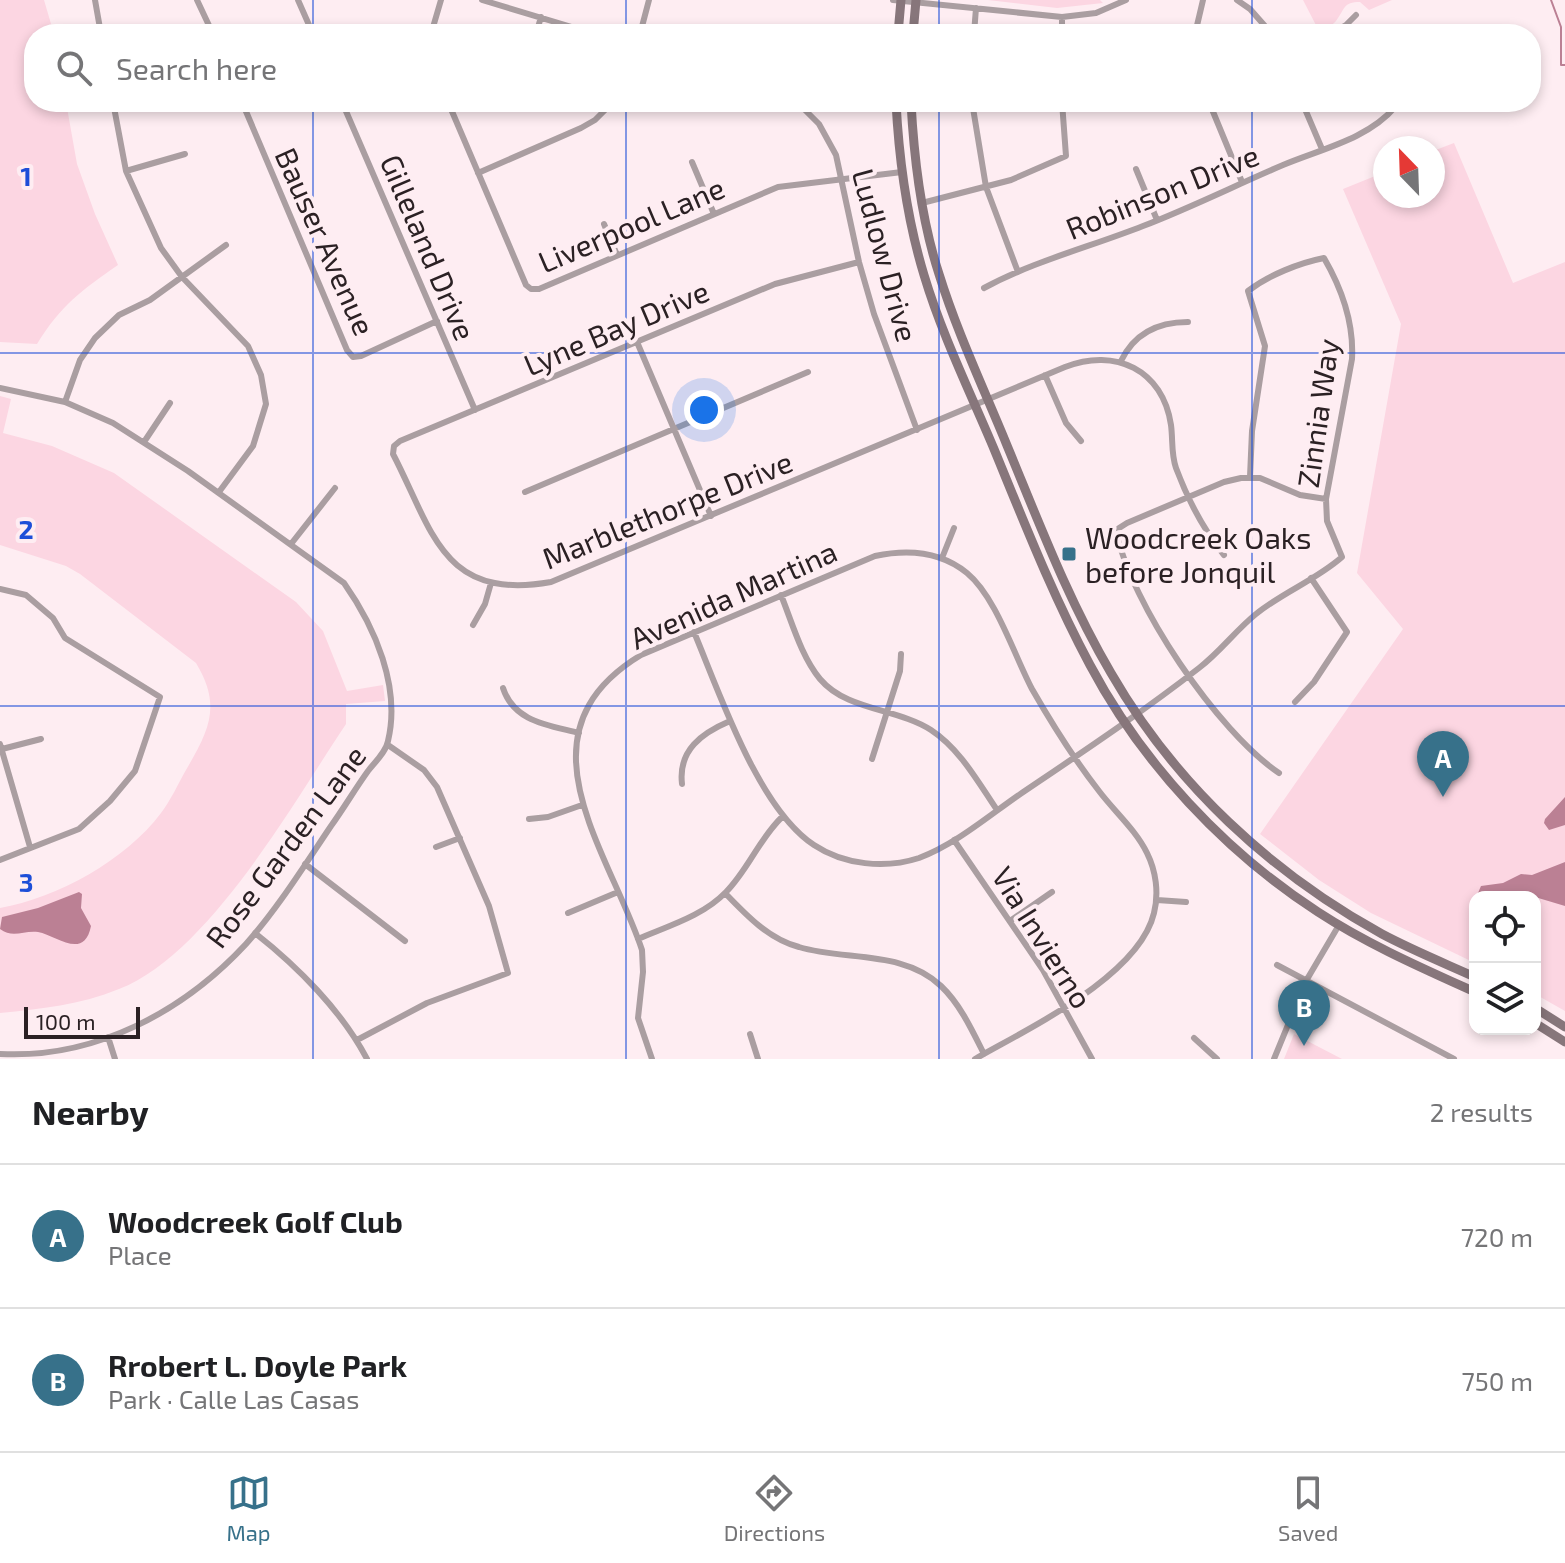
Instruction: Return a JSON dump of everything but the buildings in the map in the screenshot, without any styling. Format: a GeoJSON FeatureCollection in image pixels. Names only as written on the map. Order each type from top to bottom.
{"type":"FeatureCollection","features":[{"type":"Feature","properties":{"kind":"main road"},"geometry":{"type":"LineString","coordinates":[[899,24],[901,0]]}},
{"type":"Feature","properties":{"kind":"main road"},"geometry":{"type":"LineString","coordinates":[[914,24],[916,1]]}},
{"type":"Feature","properties":{"kind":"main road"},"geometry":{"type":"LineString","coordinates":[[897,112],[902,172],[925,277],[974,405],[1066,618],[1091,667],[1125,722],[1160,768],[1212,825],[1268,875],[1339,925],[1469,989]]}},
{"type":"Feature","properties":{"kind":"main road"},"geometry":{"type":"LineString","coordinates":[[912,112],[922,203],[938,273],[987,400],[1079,614],[1111,674],[1137,714],[1197,791],[1247,841],[1346,913],[1385,936],[1469,974]]}},
{"type":"Feature","properties":{"kind":"main road"},"geometry":{"type":"LineString","coordinates":[[1339,925],[1346,913]]}},
{"type":"Feature","properties":{"kind":"main road"},"geometry":{"type":"LineString","coordinates":[[1541,1012],[1565,1027]]}},
{"type":"Feature","properties":{"kind":"main road"},"geometry":{"type":"LineString","coordinates":[[1541,1027],[1565,1042]]}},
{"type":"Feature","properties":{"kind":"street"},"geometry":{"type":"LineString","coordinates":[[95,0],[99,24]]}},
{"type":"Feature","properties":{"kind":"street"},"geometry":{"type":"LineString","coordinates":[[197,0],[208,24]]}},
{"type":"Feature","properties":{"kind":"street"},"geometry":{"type":"LineString","coordinates":[[298,0],[309,24]]}},
{"type":"Feature","properties":{"kind":"street"},"geometry":{"type":"LineString","coordinates":[[434,24],[441,0]]}},
{"type":"Feature","properties":{"kind":"street"},"geometry":{"type":"LineString","coordinates":[[482,0],[563,24]]}},
{"type":"Feature","properties":{"kind":"street"},"geometry":{"type":"LineString","coordinates":[[643,24],[649,0]]}},
{"type":"Feature","properties":{"kind":"street"},"geometry":{"type":"LineString","coordinates":[[893,0],[1062,17],[1096,13],[1126,0]]}},
{"type":"Feature","properties":{"kind":"street"},"geometry":{"type":"LineString","coordinates":[[1197,24],[1203,0]]}},
{"type":"Feature","properties":{"kind":"street"},"geometry":{"type":"LineString","coordinates":[[1237,0],[1263,24]]}},
{"type":"Feature","properties":{"kind":"street"},"geometry":{"type":"LineString","coordinates":[[975,24],[976,8]]}},
{"type":"Feature","properties":{"kind":"street"},"geometry":{"type":"LineString","coordinates":[[1347,24],[1356,15]]}},
{"type":"Feature","properties":{"kind":"street"},"geometry":{"type":"LineString","coordinates":[[539,24],[541,17]]}},
{"type":"Feature","properties":{"kind":"street"},"geometry":{"type":"LineString","coordinates":[[1062,17],[1062,24]]}},
{"type":"Feature","properties":{"kind":"street"},"geometry":{"type":"LineString","coordinates":[[115,112],[126,171],[161,248],[182,277],[248,346],[261,375],[266,404],[253,446],[219,492]]}},
{"type":"Feature","properties":{"kind":"street","name":"Bauser Avenue"},"geometry":{"type":"LineString","coordinates":[[246,112],[347,350],[353,357],[437,321]]}},
{"type":"Feature","properties":{"kind":"street","name":"Gilleland Drive"},"geometry":{"type":"LineString","coordinates":[[346,112],[475,410]]}},
{"type":"Feature","properties":{"kind":"street","name":"Liverpool Lane"},"geometry":{"type":"LineString","coordinates":[[452,112],[526,285],[531,289],[539,289],[778,187],[902,172]]}},
{"type":"Feature","properties":{"kind":"street"},"geometry":{"type":"LineString","coordinates":[[478,173],[581,128],[603,112]]}},
{"type":"Feature","properties":{"kind":"street","name":"Ludlow Drive"},"geometry":{"type":"LineString","coordinates":[[808,112],[828,138],[836,155],[859,262],[883,342],[917,430]]}},
{"type":"Feature","properties":{"kind":"street"},"geometry":{"type":"LineString","coordinates":[[974,112],[986,187],[1018,272]]}},
{"type":"Feature","properties":{"kind":"street"},"geometry":{"type":"LineString","coordinates":[[922,203],[1027,174],[1066,156],[1063,112]]}},
{"type":"Feature","properties":{"kind":"street"},"geometry":{"type":"LineString","coordinates":[[1213,112],[1242,182]]}},
{"type":"Feature","properties":{"kind":"street"},"geometry":{"type":"LineString","coordinates":[[1306,112],[1322,149]]}},
{"type":"Feature","properties":{"kind":"street","name":"Robinson Drive"},"geometry":{"type":"LineString","coordinates":[[984,288],[1018,272],[1157,220],[1373,128],[1390,112]]}},
{"type":"Feature","properties":{"kind":"street"},"geometry":{"type":"LineString","coordinates":[[126,171],[185,154]]}},
{"type":"Feature","properties":{"kind":"street"},"geometry":{"type":"LineString","coordinates":[[692,162],[714,214]]}},
{"type":"Feature","properties":{"kind":"street"},"geometry":{"type":"LineString","coordinates":[[1136,169],[1157,220]]}},
{"type":"Feature","properties":{"kind":"street"},"geometry":{"type":"LineString","coordinates":[[604,224],[617,255]]}},
{"type":"Feature","properties":{"kind":"street"},"geometry":{"type":"LineString","coordinates":[[65,402],[80,360],[95,338],[119,315],[150,300],[226,245]]}},
{"type":"Feature","properties":{"kind":"street","name":"Zinnia Way"},"geometry":{"type":"LineString","coordinates":[[782,817],[824,851],[870,864],[918,858],[954,840],[1137,714],[1188,676],[1258,612],[1342,557],[1330,534],[1326,499],[1353,340],[1345,307],[1324,258],[1259,283],[1248,291],[1265,346],[1252,431],[1250,477]]}},
{"type":"Feature","properties":{"kind":"street","name":"Lyne Bay Drive"},"geometry":{"type":"LineString","coordinates":[[394,446],[775,284],[859,262]]}},
{"type":"Feature","properties":{"kind":"street"},"geometry":{"type":"LineString","coordinates":[[1188,322],[1172,322],[1144,333],[1132,343],[1121,361],[1156,386],[1171,425],[1172,451],[1189,497],[1203,529],[1224,555]]}},
{"type":"Feature","properties":{"kind":"street"},"geometry":{"type":"LineString","coordinates":[[637,342],[711,516]]}},
{"type":"Feature","properties":{"kind":"street","name":"Marblethorpe Drive"},"geometry":{"type":"LineString","coordinates":[[394,446],[393,454],[435,541],[453,562],[491,583],[522,586],[551,582],[1045,375],[1090,359],[1121,361]]}},
{"type":"Feature","properties":{"kind":"street"},"geometry":{"type":"LineString","coordinates":[[525,492],[808,372]]}},
{"type":"Feature","properties":{"kind":"street"},"geometry":{"type":"LineString","coordinates":[[1045,375],[1066,423],[1081,441]]}},
{"type":"Feature","properties":{"kind":"street","name":"Rose Garden Lane"},"geometry":{"type":"LineString","coordinates":[[0,388],[65,402],[113,423],[219,492],[344,583],[361,607],[389,678],[393,707],[388,745],[255,933],[216,974],[162,1014],[134,1029],[86,1045],[28,1056],[0,1054]]}},
{"type":"Feature","properties":{"kind":"street"},"geometry":{"type":"LineString","coordinates":[[144,442],[170,403]]}},
{"type":"Feature","properties":{"kind":"street"},"geometry":{"type":"LineString","coordinates":[[1279,773],[1237,738],[1188,676],[1159,630],[1119,545],[1116,530],[1224,482],[1250,477],[1277,483],[1300,495],[1326,499]]}},
{"type":"Feature","properties":{"kind":"street"},"geometry":{"type":"LineString","coordinates":[[291,544],[335,488]]}},
{"type":"Feature","properties":{"kind":"street"},"geometry":{"type":"LineString","coordinates":[[942,558],[954,528]]}},
{"type":"Feature","properties":{"kind":"street","name":"Avenida Martina"},"geometry":{"type":"LineString","coordinates":[[652,1059],[638,1018],[643,961],[638,939],[582,805],[576,766],[579,733],[595,697],[616,673],[641,655],[887,553],[914,552],[942,558],[966,572],[982,588],[1032,689],[1074,758],[1142,844],[1155,876],[1157,900]]}},
{"type":"Feature","properties":{"kind":"street"},"geometry":{"type":"LineString","coordinates":[[1295,702],[1314,682],[1347,632],[1311,578]]}},
{"type":"Feature","properties":{"kind":"street"},"geometry":{"type":"LineString","coordinates":[[473,625],[485,604],[491,583]]}},
{"type":"Feature","properties":{"kind":"street"},"geometry":{"type":"LineString","coordinates":[[0,589],[26,595],[53,618],[65,638],[160,697],[135,771],[110,801],[79,829],[0,860]]}},
{"type":"Feature","properties":{"kind":"street"},"geometry":{"type":"LineString","coordinates":[[781,595],[804,651],[821,680],[846,698],[889,711],[930,729],[948,743],[997,810]]}},
{"type":"Feature","properties":{"kind":"street"},"geometry":{"type":"LineString","coordinates":[[638,939],[696,914],[725,893],[766,834],[782,817],[730,721],[694,632]]}},
{"type":"Feature","properties":{"kind":"street"},"geometry":{"type":"LineString","coordinates":[[872,759],[889,711],[900,671],[901,654]]}},
{"type":"Feature","properties":{"kind":"street"},"geometry":{"type":"LineString","coordinates":[[503,688],[511,706],[524,717],[579,733]]}},
{"type":"Feature","properties":{"kind":"street"},"geometry":{"type":"LineString","coordinates":[[682,784],[682,764],[689,750],[700,738],[730,721]]}},
{"type":"Feature","properties":{"kind":"street"},"geometry":{"type":"LineString","coordinates":[[30,847],[1,746],[41,739]]}},
{"type":"Feature","properties":{"kind":"street"},"geometry":{"type":"LineString","coordinates":[[357,1040],[427,1003],[508,973],[489,906],[437,787],[424,770],[388,745]]}},
{"type":"Feature","properties":{"kind":"street"},"geometry":{"type":"LineString","coordinates":[[529,819],[548,817],[582,805]]}},
{"type":"Feature","properties":{"kind":"street"},"geometry":{"type":"LineString","coordinates":[[436,847],[460,838]]}},
{"type":"Feature","properties":{"kind":"street","name":"Via Invierno"},"geometry":{"type":"LineString","coordinates":[[954,840],[1043,970],[1092,1059]]}},
{"type":"Feature","properties":{"kind":"street"},"geometry":{"type":"LineString","coordinates":[[305,864],[405,941]]}},
{"type":"Feature","properties":{"kind":"street"},"geometry":{"type":"LineString","coordinates":[[568,913],[618,892]]}},
{"type":"Feature","properties":{"kind":"street"},"geometry":{"type":"LineString","coordinates":[[1010,921],[1052,892]]}},
{"type":"Feature","properties":{"kind":"street"},"geometry":{"type":"LineString","coordinates":[[725,893],[761,928],[797,947],[896,963],[926,975],[953,999],[984,1054]]}},
{"type":"Feature","properties":{"kind":"street"},"geometry":{"type":"LineString","coordinates":[[975,1059],[1064,1007],[1118,968],[1137,949],[1151,924],[1157,900],[1186,902]]}},
{"type":"Feature","properties":{"kind":"street"},"geometry":{"type":"LineString","coordinates":[[1274,1059],[1306,981],[1339,925]]}},
{"type":"Feature","properties":{"kind":"street"},"geometry":{"type":"LineString","coordinates":[[255,933],[322,997],[357,1040],[367,1059]]}},
{"type":"Feature","properties":{"kind":"street"},"geometry":{"type":"LineString","coordinates":[[1277,965],[1454,1059]]}},
{"type":"Feature","properties":{"kind":"street"},"geometry":{"type":"LineString","coordinates":[[750,1034],[758,1059]]}},
{"type":"Feature","properties":{"kind":"street"},"geometry":{"type":"LineString","coordinates":[[108,1037],[115,1059]]}},
{"type":"Feature","properties":{"kind":"street"},"geometry":{"type":"LineString","coordinates":[[1194,1038],[1217,1059]]}},
{"type":"Feature","properties":{"kind":"shaded area"},"geometry":{"type":"Polygon","coordinates":[[[0,0],[44,0],[51,24],[24,24],[24,112],[68,112],[77,164],[118,265],[73,299],[37,344],[0,342],[0,0]]]}},
{"type":"Feature","properties":{"kind":"shaded area"},"geometry":{"type":"Polygon","coordinates":[[[988,0],[1100,0],[1103,3],[1057,8],[988,0]]]}},
{"type":"Feature","properties":{"kind":"shaded area"},"geometry":{"type":"Polygon","coordinates":[[[1303,0],[1392,0],[1369,10],[1360,2],[1350,3],[1332,24],[1315,24],[1303,0]]]}},
{"type":"Feature","properties":{"kind":"shaded area"},"geometry":{"type":"Polygon","coordinates":[[[1454,143],[1513,283],[1565,262],[1565,1011],[1541,997],[1541,891],[1469,891],[1469,960],[1371,913],[1319,880],[1260,834],[1403,629],[1357,573],[1401,324],[1343,189],[1373,177],[1373,208],[1445,208],[1445,146],[1454,143]]]}},
{"type":"Feature","properties":{"kind":"shaded area"},"geometry":{"type":"Polygon","coordinates":[[[0,396],[11,399],[3,433],[52,446],[114,473],[296,602],[323,631],[347,691],[383,685],[385,701],[346,704],[346,724],[246,873],[185,944],[152,971],[119,989],[90,999],[0,1013],[0,908],[67,886],[110,861],[146,830],[168,803],[201,742],[210,705],[209,692],[196,663],[80,574],[66,566],[0,545],[0,396]]]}},
{"type":"Feature","properties":{"kind":"shaded area"},"geometry":{"type":"Polygon","coordinates":[[[1565,797],[1565,825],[1549,830],[1545,819],[1565,797]]]}},
{"type":"Feature","properties":{"kind":"shaded area"},"geometry":{"type":"Polygon","coordinates":[[[1565,862],[1565,906],[1541,899],[1541,891],[1479,891],[1481,886],[1503,883],[1521,874],[1532,875],[1565,862]]]}},
{"type":"Feature","properties":{"kind":"shaded area"},"geometry":{"type":"Polygon","coordinates":[[[79,892],[82,894],[81,908],[91,926],[82,942],[69,943],[38,932],[14,934],[0,929],[2,917],[38,908],[79,892]]]}},
{"type":"Feature","properties":{"kind":"shaded area"},"geometry":{"type":"Polygon","coordinates":[[[1294,1034],[1342,1059],[1284,1059],[1294,1034]]]}},
{"type":"Feature","properties":{"kind":"waterway"},"geometry":{"type":"LineString","coordinates":[[1551,0],[1561,27],[1561,65],[1565,65]]}},
{"type":"Feature","properties":{"kind":"place","name":"Woodcreek Oaks before Jonquil"},"geometry":{"type":"Point","coordinates":[1069,554]}},
{"type":"Feature","properties":{"kind":"place","name":"Woodcreek Golf Club"},"geometry":{"type":"Point","coordinates":[1443,797]}},
{"type":"Feature","properties":{"kind":"place","name":"Rrobert L. Doyle Park"},"geometry":{"type":"Point","coordinates":[1304,1046]}}]}
